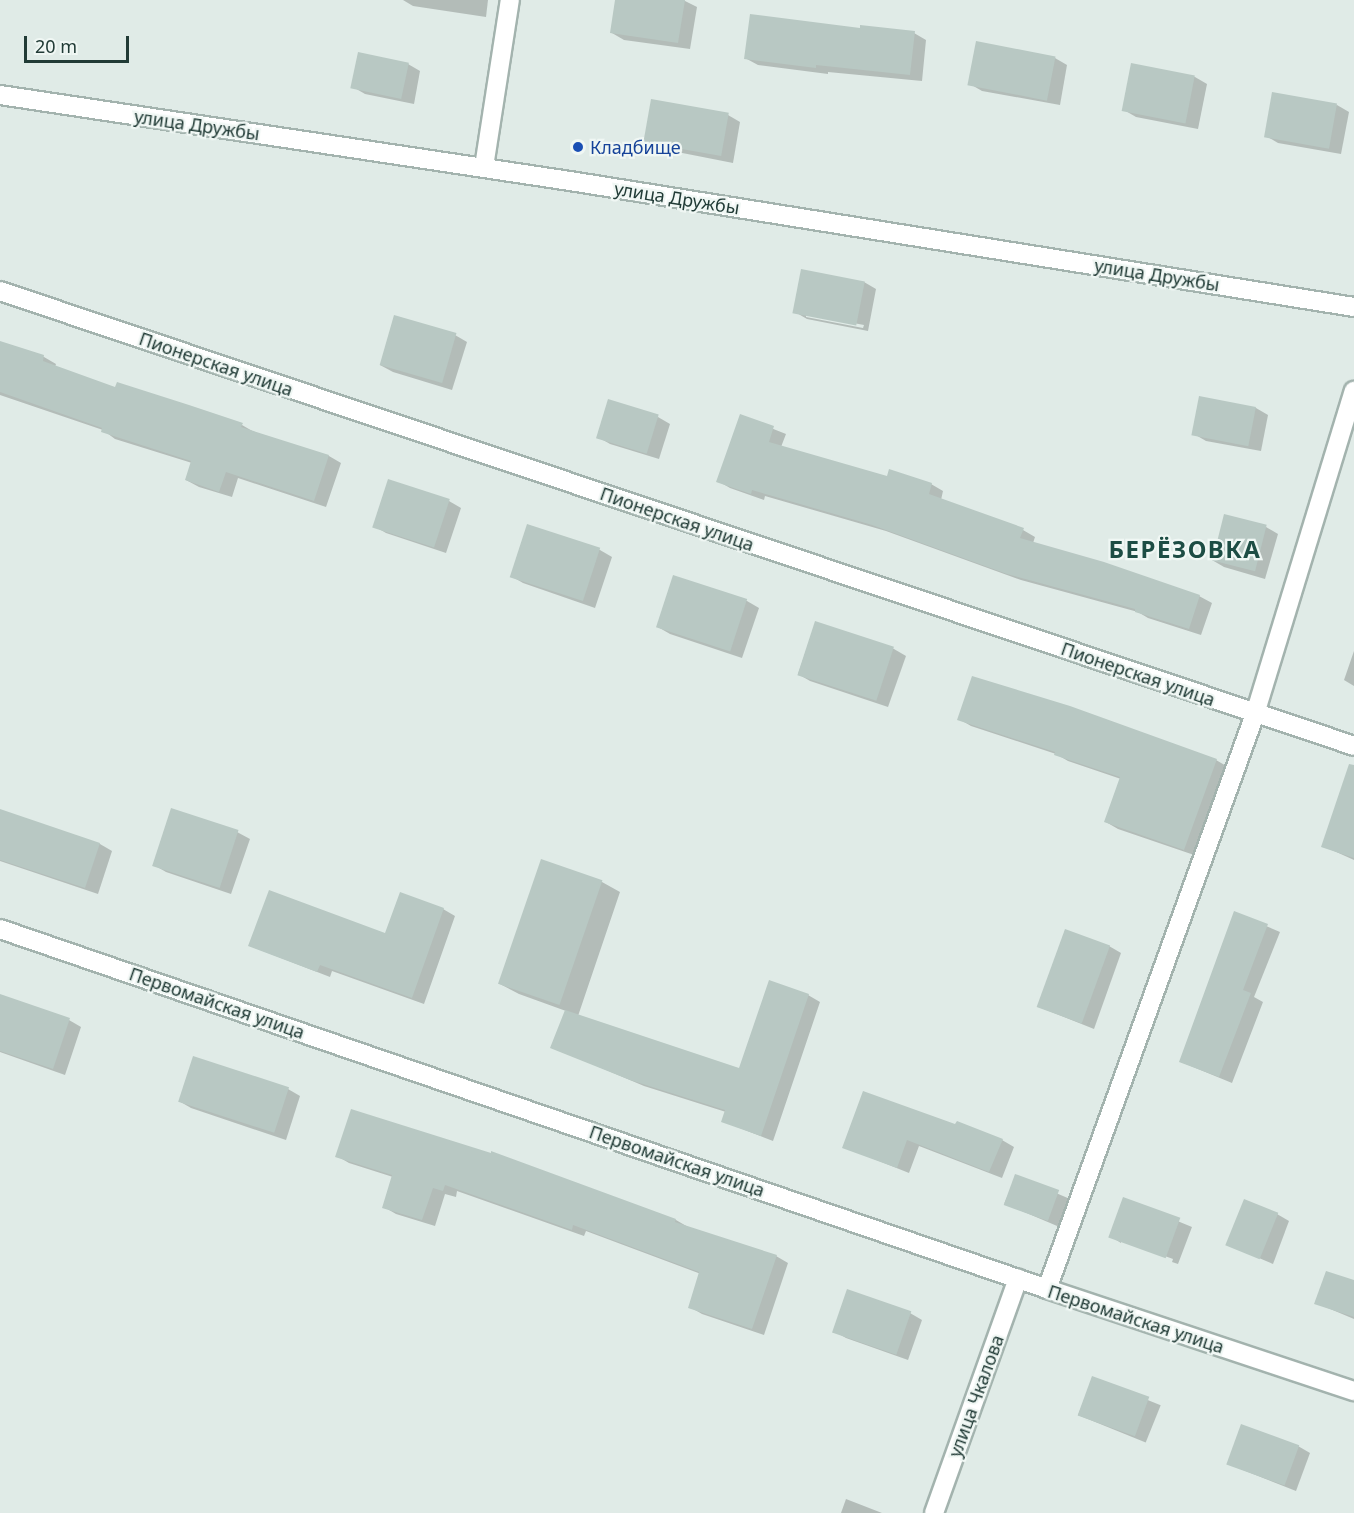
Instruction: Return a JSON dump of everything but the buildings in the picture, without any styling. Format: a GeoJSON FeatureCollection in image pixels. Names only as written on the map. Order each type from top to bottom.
{"type":"FeatureCollection","features":[{"type":"Feature","properties":{"kind":"street"},"geometry":{"type":"LineString","coordinates":[[484,167],[510,0]]}},
{"type":"Feature","properties":{"kind":"street","name":"улица Дружбы"},"geometry":{"type":"LineString","coordinates":[[0,95],[484,167],[1354,307]]}},
{"type":"Feature","properties":{"kind":"street","name":"Пионерская улица"},"geometry":{"type":"LineString","coordinates":[[0,291],[1354,746]]}},
{"type":"Feature","properties":{"kind":"street"},"geometry":{"type":"LineString","coordinates":[[1047,1289],[1255,714],[1354,391]]}},
{"type":"Feature","properties":{"kind":"street","name":"Первомайская улица"},"geometry":{"type":"LineString","coordinates":[[0,929],[1047,1289],[1354,1391]]}},
{"type":"Feature","properties":{"kind":"street","name":"улица Чкалова"},"geometry":{"type":"LineString","coordinates":[[934,1513],[1018,1279]]}},
{"type":"Feature","properties":{"kind":"place","name":"Кладбище"},"geometry":{"type":"Point","coordinates":[578,147]}},
{"type":"Feature","properties":{"kind":"district","name":"БЕРЁЗОВКА"},"geometry":{"type":"Point","coordinates":[1185,549]}}]}
